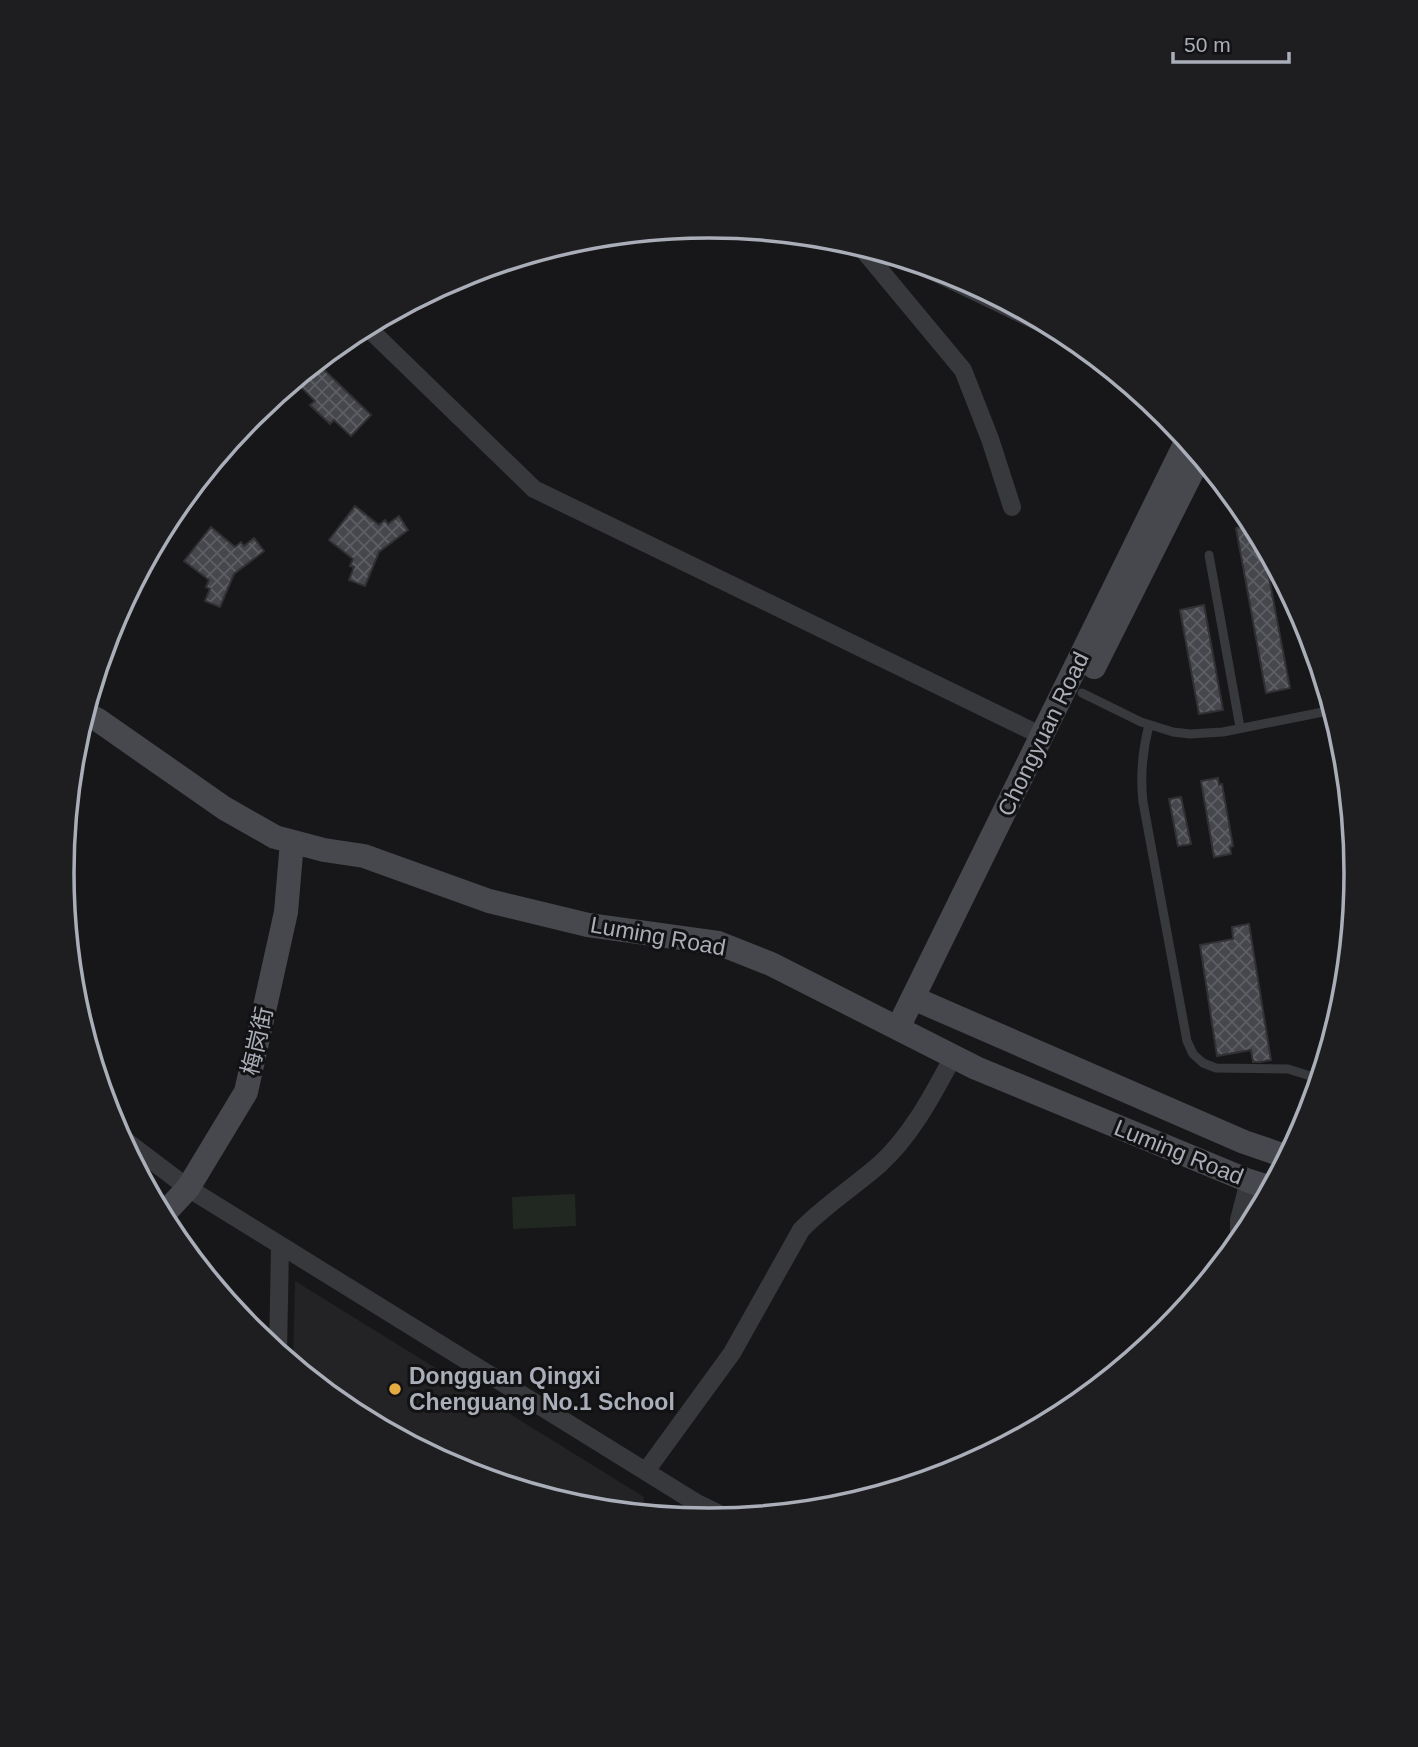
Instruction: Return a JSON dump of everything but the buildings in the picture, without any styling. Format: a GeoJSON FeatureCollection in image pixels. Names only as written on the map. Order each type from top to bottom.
{"type":"FeatureCollection","features":[{"type":"Feature","properties":{"kind":"street"},"geometry":{"type":"LineString","coordinates":[[871,260],[963,370],[990,439],[1012,507]]}},
{"type":"Feature","properties":{"kind":"street"},"geometry":{"type":"LineString","coordinates":[[374,334],[534,489],[1042,736]]}},
{"type":"Feature","properties":{"kind":"street","name":"Chongyuan Road"},"geometry":{"type":"LineString","coordinates":[[920,1001],[1042,736],[1182,449]]}},
{"type":"Feature","properties":{"kind":"street","name":"Chongyuan Road"},"geometry":{"type":"LineString","coordinates":[[905,1031],[1082,693],[1196,465]]}},
{"type":"Feature","properties":{"kind":"street","name":"Luming Road"},"geometry":{"type":"LineString","coordinates":[[93,718],[223,808],[275,837],[364,856],[489,901],[588,925],[718,943],[771,964],[953,1057],[1260,1184]]}},
{"type":"Feature","properties":{"kind":"street","name":"梅岗街"},"geometry":{"type":"LineString","coordinates":[[169,1208],[188,1188],[246,1092],[286,912],[292,842]]}},
{"type":"Feature","properties":{"kind":"street","name":"Luming Road"},"geometry":{"type":"LineString","coordinates":[[920,1001],[1244,1142],[1280,1154]]}},
{"type":"Feature","properties":{"kind":"street"},"geometry":{"type":"LineString","coordinates":[[646,1471],[732,1353],[801,1230],[882,1162],[922,1113],[953,1057]]}},
{"type":"Feature","properties":{"kind":"street"},"geometry":{"type":"LineString","coordinates":[[136,1149],[188,1188],[646,1471],[692,1509]]}},
{"type":"Feature","properties":{"kind":"street"},"geometry":{"type":"LineString","coordinates":[[1239,1224],[1260,1184]]}},
{"type":"Feature","properties":{"kind":"street"},"geometry":{"type":"LineString","coordinates":[[278,1340],[280,1246]]}},
{"type":"Feature","properties":{"kind":"lane"},"geometry":{"type":"LineString","coordinates":[[1209,555],[1240,727]]}},
{"type":"Feature","properties":{"kind":"lane"},"geometry":{"type":"LineString","coordinates":[[1082,693],[1149,725],[1190,734],[1207,734],[1324,712]]}},
{"type":"Feature","properties":{"kind":"lane"},"geometry":{"type":"LineString","coordinates":[[1149,725],[1142,750],[1140,776],[1143,802],[1187,1041],[1193,1054],[1203,1063],[1216,1068],[1288,1069],[1311,1076]]}},
{"type":"Feature","properties":{"kind":"shaded area"},"geometry":{"type":"Polygon","coordinates":[[[575,1194],[576,1226],[513,1229],[512,1197],[575,1194]]]}},
{"type":"Feature","properties":{"kind":"shaded area","name":"Dongguan Qingxi Chenguang No.1 School"},"geometry":{"type":"Polygon","coordinates":[[[295,1281],[644,1497],[644,1506],[585,1497],[545,1487],[466,1461],[391,1424],[322,1378],[293,1354],[295,1281]]]}},
{"type":"Feature","properties":{"kind":"place","name":"Dongguan Qingxi Chenguang No.1 School"},"geometry":{"type":"Point","coordinates":[395,1389]}}]}
